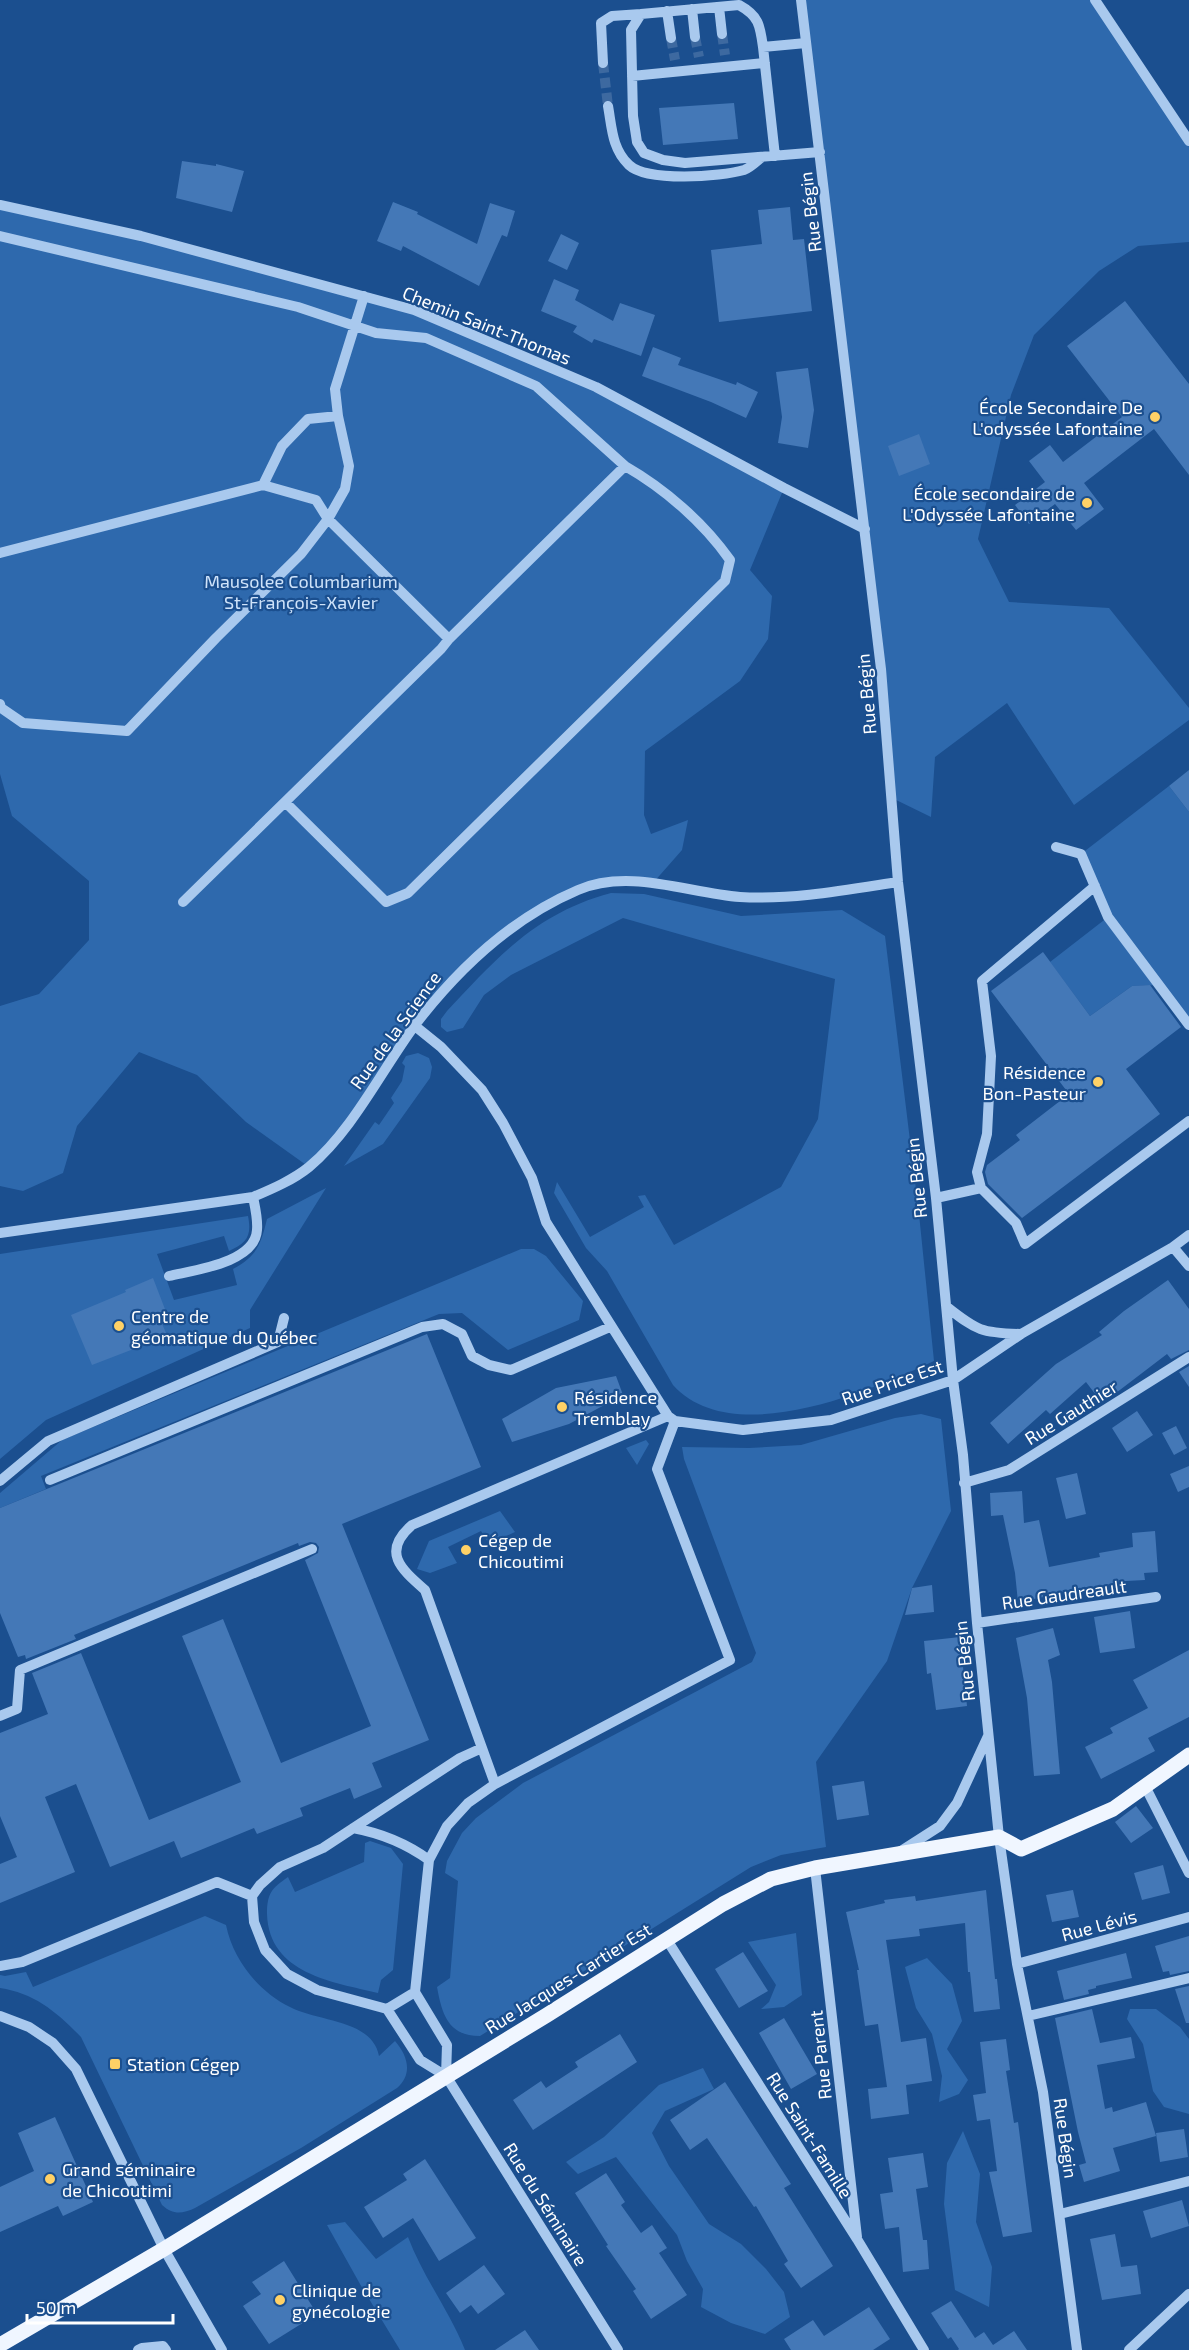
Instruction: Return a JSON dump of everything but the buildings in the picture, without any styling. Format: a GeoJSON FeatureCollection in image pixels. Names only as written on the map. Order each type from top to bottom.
{"type":"FeatureCollection","features":[{"type":"Feature","properties":{"kind":"main road"},"geometry":{"type":"LineString","coordinates":[[999,1837],[1021,1849],[1113,1809],[1189,1755]]}},
{"type":"Feature","properties":{"kind":"main road","name":"Rue Jacques-Cartier Est"},"geometry":{"type":"LineString","coordinates":[[0,2345],[164,2249],[723,1904],[771,1879],[815,1868],[999,1837]]}},
{"type":"Feature","properties":{"kind":"street","name":"Rue Bégin"},"geometry":{"type":"LineString","coordinates":[[801,0],[881,669],[898,882],[936,1198],[999,1837],[1017,1964],[1043,2091],[1077,2350]]}},
{"type":"Feature","properties":{"kind":"street"},"geometry":{"type":"LineString","coordinates":[[1095,0],[1189,141]]}},
{"type":"Feature","properties":{"kind":"street"},"geometry":{"type":"LineString","coordinates":[[603,63],[600,33],[602,23],[612,16],[739,5],[751,12],[759,24],[775,156]]}},
{"type":"Feature","properties":{"kind":"street"},"geometry":{"type":"LineString","coordinates":[[719,7],[722,33]]}},
{"type":"Feature","properties":{"kind":"street"},"geometry":{"type":"LineString","coordinates":[[692,9],[695,36]]}},
{"type":"Feature","properties":{"kind":"street"},"geometry":{"type":"LineString","coordinates":[[667,11],[671,38]]}},
{"type":"Feature","properties":{"kind":"street"},"geometry":{"type":"LineString","coordinates":[[641,14],[631,30],[633,116],[637,142],[644,153],[663,160],[685,163],[820,152]]}},
{"type":"Feature","properties":{"kind":"street"},"geometry":{"type":"LineString","coordinates":[[763,47],[806,43]]}},
{"type":"Feature","properties":{"kind":"street"},"geometry":{"type":"LineString","coordinates":[[699,57],[700,69]]}},
{"type":"Feature","properties":{"kind":"street"},"geometry":{"type":"LineString","coordinates":[[675,60],[677,72]]}},
{"type":"Feature","properties":{"kind":"street"},"geometry":{"type":"LineString","coordinates":[[632,76],[700,69],[725,61],[765,63]]}},
{"type":"Feature","properties":{"kind":"street"},"geometry":{"type":"LineString","coordinates":[[608,105],[614,144],[621,157],[632,168],[643,174],[688,176],[746,170],[763,157]]}},
{"type":"Feature","properties":{"kind":"street","name":"Chemin Saint-Thomas"},"geometry":{"type":"LineString","coordinates":[[0,205],[141,236],[414,310],[596,387],[784,489],[865,529]]}},
{"type":"Feature","properties":{"kind":"street"},"geometry":{"type":"LineString","coordinates":[[0,236],[298,307],[376,333],[426,338],[536,386],[625,466],[651,481],[713,536],[729,560],[725,581],[408,893],[387,903],[285,802]]}},
{"type":"Feature","properties":{"kind":"street"},"geometry":{"type":"LineString","coordinates":[[0,704],[1,708],[23,723],[127,731],[301,554],[328,519],[345,489],[349,466],[338,416],[335,389],[364,296]]}},
{"type":"Feature","properties":{"kind":"street"},"geometry":{"type":"LineString","coordinates":[[263,485],[282,446],[308,419],[338,416]]}},
{"type":"Feature","properties":{"kind":"street"},"geometry":{"type":"LineString","coordinates":[[183,902],[625,466]]}},
{"type":"Feature","properties":{"kind":"street"},"geometry":{"type":"LineString","coordinates":[[0,553],[263,485],[316,500],[328,519],[449,639]]}},
{"type":"Feature","properties":{"kind":"street"},"geometry":{"type":"LineString","coordinates":[[1056,847],[1081,854],[1108,917],[1189,1025]]}},
{"type":"Feature","properties":{"kind":"street","name":"Rue de la Science"},"geometry":{"type":"LineString","coordinates":[[0,1233],[253,1197],[281,1185],[309,1167],[336,1138],[369,1095],[415,1026],[454,978],[495,941],[537,911],[580,889],[616,882],[653,883],[740,897],[797,896],[898,882]]}},
{"type":"Feature","properties":{"kind":"street"},"geometry":{"type":"LineString","coordinates":[[1095,886],[982,981],[991,1056],[987,1134],[977,1172],[981,1188],[1016,1223],[1025,1244],[1189,1121]]}},
{"type":"Feature","properties":{"kind":"street"},"geometry":{"type":"LineString","coordinates":[[415,1026],[441,1047],[482,1090],[503,1123],[532,1178],[546,1221],[610,1327],[671,1419],[657,1470],[730,1660],[495,1784],[468,1803],[447,1826],[429,1860],[415,1992],[447,2045],[446,2076],[420,2060],[387,2009],[316,1990],[287,1974],[265,1950],[254,1922],[252,1896],[260,1884],[280,1867],[323,1848],[460,1758],[482,1748]]}},
{"type":"Feature","properties":{"kind":"street"},"geometry":{"type":"LineString","coordinates":[[936,1198],[981,1188]]}},
{"type":"Feature","properties":{"kind":"street"},"geometry":{"type":"LineString","coordinates":[[169,1276],[225,1262],[247,1250],[257,1232],[253,1197]]}},
{"type":"Feature","properties":{"kind":"street","name":"Rue Price Est"},"geometry":{"type":"LineString","coordinates":[[671,1419],[743,1430],[831,1420],[953,1380],[1021,1334],[1173,1247],[1189,1235]]}},
{"type":"Feature","properties":{"kind":"street"},"geometry":{"type":"LineString","coordinates":[[1173,1247],[1189,1266]]}},
{"type":"Feature","properties":{"kind":"street"},"geometry":{"type":"LineString","coordinates":[[947,1307],[968,1324],[990,1333],[1021,1334]]}},
{"type":"Feature","properties":{"kind":"street"},"geometry":{"type":"LineString","coordinates":[[0,1481],[48,1441],[278,1342],[284,1318]]}},
{"type":"Feature","properties":{"kind":"street"},"geometry":{"type":"LineString","coordinates":[[50,1480],[422,1327],[443,1324],[462,1334],[472,1356],[489,1365],[511,1370],[610,1327]]}},
{"type":"Feature","properties":{"kind":"street","name":"Rue Gauthier"},"geometry":{"type":"LineString","coordinates":[[964,1483],[1009,1470],[1189,1357]]}},
{"type":"Feature","properties":{"kind":"street"},"geometry":{"type":"LineString","coordinates":[[495,1784],[425,1590],[402,1570],[396,1559],[401,1534],[412,1525],[645,1427],[671,1419]]}},
{"type":"Feature","properties":{"kind":"street"},"geometry":{"type":"LineString","coordinates":[[0,1716],[17,1709],[20,1670],[312,1549]]}},
{"type":"Feature","properties":{"kind":"street","name":"Rue Gaudreault"},"geometry":{"type":"LineString","coordinates":[[977,1623],[1156,1597]]}},
{"type":"Feature","properties":{"kind":"street"},"geometry":{"type":"LineString","coordinates":[[895,1855],[940,1826],[957,1803],[988,1735]]}},
{"type":"Feature","properties":{"kind":"street"},"geometry":{"type":"LineString","coordinates":[[1145,1786],[1189,1873]]}},
{"type":"Feature","properties":{"kind":"street"},"geometry":{"type":"LineString","coordinates":[[353,1828],[372,1832],[414,1850],[429,1860]]}},
{"type":"Feature","properties":{"kind":"street","name":"Rue Parent"},"geometry":{"type":"LineString","coordinates":[[815,1868],[857,2239]]}},
{"type":"Feature","properties":{"kind":"street"},"geometry":{"type":"LineString","coordinates":[[0,1966],[22,1962],[217,1882],[252,1896]]}},
{"type":"Feature","properties":{"kind":"street","name":"Rue Lévis"},"geometry":{"type":"LineString","coordinates":[[1017,1964],[1189,1917]]}},
{"type":"Feature","properties":{"kind":"street","name":"Rue Saint-Famille"},"geometry":{"type":"LineString","coordinates":[[667,1940],[857,2239],[924,2350]]}},
{"type":"Feature","properties":{"kind":"street"},"geometry":{"type":"LineString","coordinates":[[1028,2016],[1189,1978]]}},
{"type":"Feature","properties":{"kind":"street"},"geometry":{"type":"LineString","coordinates":[[387,2009],[415,1992]]}},
{"type":"Feature","properties":{"kind":"street"},"geometry":{"type":"LineString","coordinates":[[0,2016],[30,2027],[53,2043],[76,2069],[164,2249],[222,2350]]}},
{"type":"Feature","properties":{"kind":"street","name":"Rue du Séminaire"},"geometry":{"type":"LineString","coordinates":[[446,2076],[618,2350]]}},
{"type":"Feature","properties":{"kind":"street"},"geometry":{"type":"LineString","coordinates":[[1060,2214],[1189,2181]]}},
{"type":"Feature","properties":{"kind":"street"},"geometry":{"type":"LineString","coordinates":[[1129,2350],[1189,2294]]}},
{"type":"Feature","properties":{"kind":"street"},"geometry":{"type":"LineString","coordinates":[[138,2350],[163,2346],[166,2350]]}},
{"type":"Feature","properties":{"kind":"green space"},"geometry":{"type":"Polygon","coordinates":[[[801,0],[1095,0],[1189,141],[1189,242],[1138,246],[1099,271],[1034,335],[1011,395],[978,539],[1009,602],[1109,608],[1189,708],[1189,720],[1074,805],[1007,703],[935,757],[931,817],[890,797],[881,669],[801,0]]]}},
{"type":"Feature","properties":{"kind":"green space","name":"Mausolee Columbarium St-François-Xavier"},"geometry":{"type":"Polygon","coordinates":[[[0,202],[414,310],[596,387],[784,488],[750,570],[772,596],[768,639],[740,681],[645,751],[644,815],[651,834],[688,820],[682,850],[653,883],[580,889],[537,911],[454,978],[369,1095],[309,1167],[246,1122],[197,1075],[139,1052],[77,1126],[63,1173],[23,1191],[0,1186],[0,1006],[39,994],[89,940],[89,881],[12,816],[0,774],[0,202]]]}},
{"type":"Feature","properties":{"kind":"green space"},"geometry":{"type":"Polygon","coordinates":[[[1169,786],[1189,812],[1189,1023],[1160,985],[1132,986],[1090,1016],[1050,962],[1108,917],[1081,854],[1169,786]]]}},
{"type":"Feature","properties":{"kind":"green space"},"geometry":{"type":"Polygon","coordinates":[[[611,893],[644,894],[741,916],[842,910],[885,936],[919,1214],[934,1361],[874,1387],[838,1399],[801,1409],[764,1414],[729,1413],[698,1404],[673,1385],[607,1271],[586,1248],[554,1193],[557,1182],[590,1237],[644,1207],[638,1196],[645,1195],[674,1245],[781,1187],[818,1119],[835,979],[623,918],[511,975],[484,995],[463,1028],[447,1032],[441,1027],[441,1019],[447,1011],[520,939],[561,912],[611,893]]]}},
{"type":"Feature","properties":{"kind":"green space"},"geometry":{"type":"Polygon","coordinates":[[[418,1053],[429,1058],[432,1067],[430,1078],[383,1144],[344,1166],[375,1122],[379,1125],[394,1103],[391,1098],[402,1081],[405,1066],[402,1063],[406,1056],[418,1053]]]}},
{"type":"Feature","properties":{"kind":"green space"},"geometry":{"type":"Polygon","coordinates":[[[326,1188],[250,1310],[250,1328],[46,1420],[0,1459],[0,1254],[248,1216],[247,1238],[229,1251],[224,1236],[157,1254],[174,1300],[237,1285],[233,1269],[253,1254],[263,1236],[267,1219],[326,1188]]]}},
{"type":"Feature","properties":{"kind":"green space"},"geometry":{"type":"Polygon","coordinates":[[[521,1249],[534,1249],[546,1256],[583,1301],[579,1320],[508,1350],[462,1313],[439,1314],[41,1476],[46,1489],[0,1508],[0,1493],[62,1440],[521,1249]]]}},
{"type":"Feature","properties":{"kind":"green space"},"geometry":{"type":"Polygon","coordinates":[[[921,1414],[941,1419],[951,1511],[912,1588],[887,1661],[816,1762],[826,1847],[781,1855],[751,1867],[480,2036],[469,2035],[454,2028],[444,2014],[437,1987],[450,1978],[458,1881],[445,1873],[447,1861],[462,1833],[476,1818],[523,1783],[752,1662],[756,1653],[684,1459],[682,1447],[749,1448],[801,1445],[895,1418],[921,1414]]]}},
{"type":"Feature","properties":{"kind":"green space"},"geometry":{"type":"Polygon","coordinates":[[[646,1440],[649,1444],[637,1465],[626,1448],[646,1440]]]}},
{"type":"Feature","properties":{"kind":"green space"},"geometry":{"type":"Polygon","coordinates":[[[500,1511],[515,1532],[489,1544],[481,1531],[448,1547],[457,1563],[430,1573],[417,1569],[429,1541],[500,1511]]]}},
{"type":"Feature","properties":{"kind":"green space"},"geometry":{"type":"Polygon","coordinates":[[[370,1841],[391,1848],[403,1864],[393,1970],[381,1980],[378,1993],[324,1979],[306,1972],[291,1962],[279,1950],[270,1934],[267,1914],[269,1896],[274,1888],[288,1877],[295,1892],[364,1862],[365,1843],[370,1841]]]}},
{"type":"Feature","properties":{"kind":"green space"},"geometry":{"type":"Polygon","coordinates":[[[205,1916],[226,1925],[229,1938],[241,1962],[268,1993],[302,2012],[355,2028],[374,2044],[379,2056],[395,2041],[406,2059],[407,2071],[397,2088],[301,2148],[195,2208],[178,2212],[170,2211],[162,2205],[81,2037],[44,2005],[24,1994],[0,1988],[0,1975],[26,1972],[33,1987],[205,1916]]]}},
{"type":"Feature","properties":{"kind":"green space"},"geometry":{"type":"Polygon","coordinates":[[[796,1933],[802,1995],[784,2007],[761,2009],[769,2002],[776,1985],[748,1942],[796,1933]]]}},
{"type":"Feature","properties":{"kind":"green space"},"geometry":{"type":"Polygon","coordinates":[[[927,1958],[952,1984],[962,2021],[947,2049],[968,2080],[959,2094],[939,2102],[942,2076],[932,2034],[916,2008],[905,1967],[927,1958]]]}},
{"type":"Feature","properties":{"kind":"green space"},"geometry":{"type":"Polygon","coordinates":[[[1130,2009],[1156,2009],[1180,2027],[1189,2039],[1189,2114],[1164,2107],[1153,2091],[1143,2044],[1127,2019],[1130,2009]]]}},
{"type":"Feature","properties":{"kind":"green space"},"geometry":{"type":"Polygon","coordinates":[[[703,2068],[714,2089],[665,2111],[652,2133],[669,2166],[709,2224],[741,2244],[766,2269],[784,2292],[790,2317],[765,2334],[731,2323],[701,2307],[703,2289],[687,2261],[677,2235],[616,2157],[578,2174],[566,2162],[604,2137],[659,2085],[703,2068]]]}},
{"type":"Feature","properties":{"kind":"green space"},"geometry":{"type":"Polygon","coordinates":[[[963,2131],[980,2174],[976,2222],[992,2267],[989,2307],[955,2290],[944,2204],[947,2163],[963,2131]]]}},
{"type":"Feature","properties":{"kind":"green space"},"geometry":{"type":"Polygon","coordinates":[[[345,2222],[376,2259],[408,2237],[465,2350],[400,2350],[327,2225],[345,2222]]]}},
{"type":"Feature","properties":{"kind":"tunnel"},"geometry":{"type":"LineString","coordinates":[[722,34],[725,55]]}},
{"type":"Feature","properties":{"kind":"tunnel"},"geometry":{"type":"LineString","coordinates":[[695,37],[699,57]]}},
{"type":"Feature","properties":{"kind":"tunnel"},"geometry":{"type":"LineString","coordinates":[[671,38],[675,60]]}},
{"type":"Feature","properties":{"kind":"tunnel"},"geometry":{"type":"LineString","coordinates":[[603,63],[608,106]]}},
{"type":"Feature","properties":{"kind":"place","name":"École Secondaire De L'odyssée Lafontaine"},"geometry":{"type":"Point","coordinates":[1155,417]}},
{"type":"Feature","properties":{"kind":"place","name":"École secondaire de L'Odyssée Lafontaine"},"geometry":{"type":"Point","coordinates":[1087,503]}},
{"type":"Feature","properties":{"kind":"place","name":"Résidence Bon-Pasteur"},"geometry":{"type":"Point","coordinates":[1098,1082]}},
{"type":"Feature","properties":{"kind":"place","name":"Centre de géomatique du Québec"},"geometry":{"type":"Point","coordinates":[119,1326]}},
{"type":"Feature","properties":{"kind":"place","name":"Résidence Tremblay"},"geometry":{"type":"Point","coordinates":[562,1407]}},
{"type":"Feature","properties":{"kind":"place","name":"Cégep de Chicoutimi"},"geometry":{"type":"Point","coordinates":[466,1550]}},
{"type":"Feature","properties":{"kind":"place","name":"Station Cégep"},"geometry":{"type":"Point","coordinates":[115,2064]}},
{"type":"Feature","properties":{"kind":"place","name":"Grand séminaire de Chicoutimi"},"geometry":{"type":"Point","coordinates":[50,2179]}},
{"type":"Feature","properties":{"kind":"place","name":"Clinique de gynécologie"},"geometry":{"type":"Point","coordinates":[280,2300]}}]}
